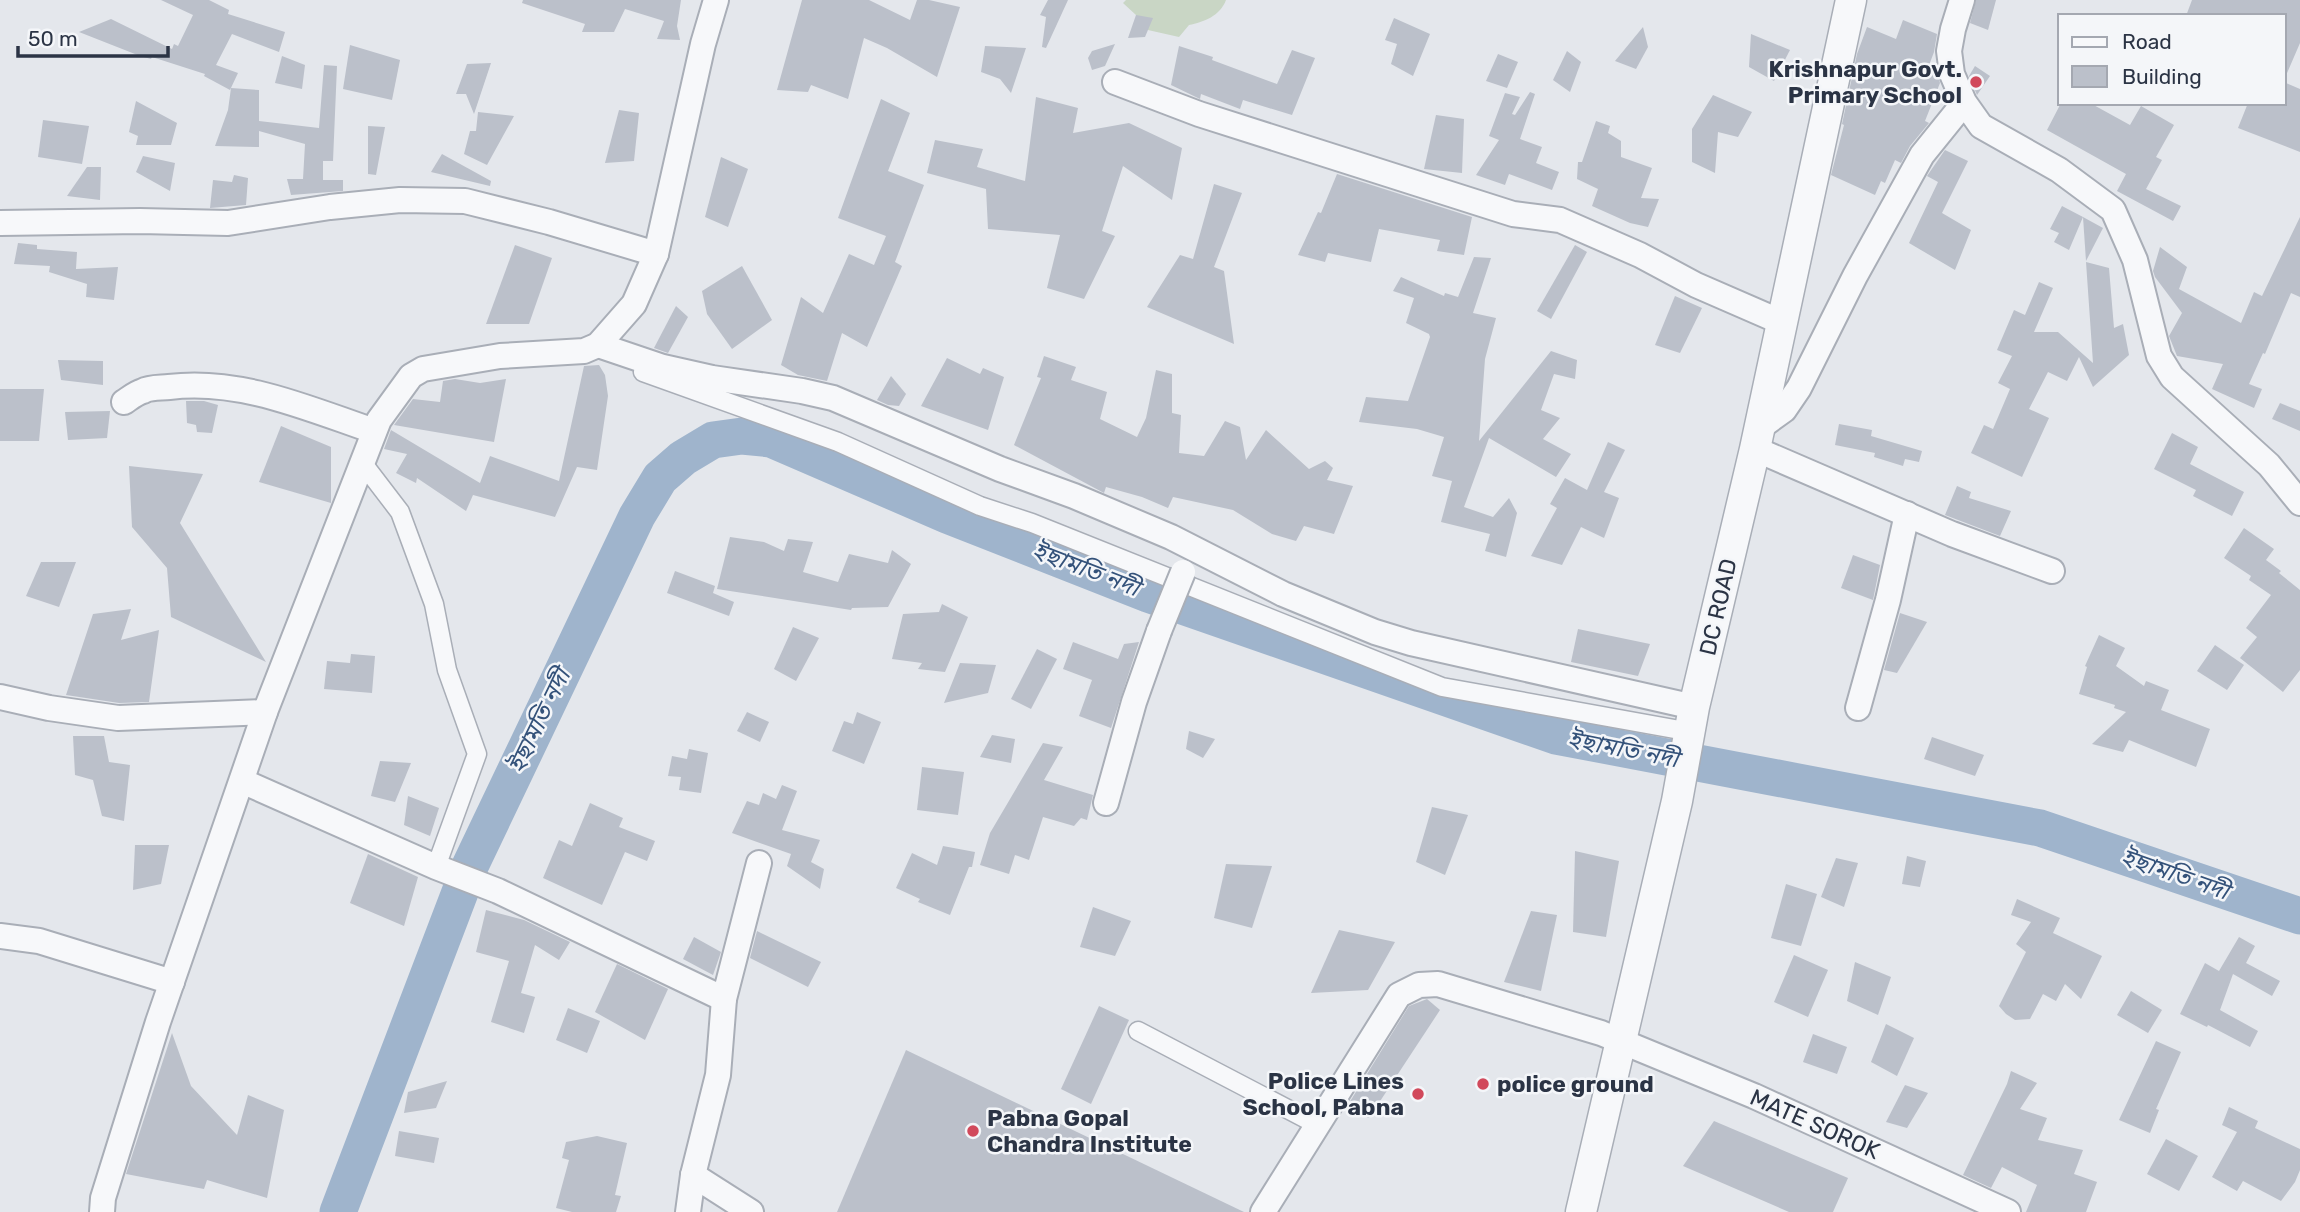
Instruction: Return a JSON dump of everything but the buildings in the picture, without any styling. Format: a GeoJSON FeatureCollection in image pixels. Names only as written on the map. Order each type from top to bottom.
{"type":"FeatureCollection","features":[{"type":"Feature","properties":{"kind":"street"},"geometry":{"type":"LineString","coordinates":[[591,348],[634,304],[656,254],[703,44],[716,0]]}},
{"type":"Feature","properties":{"kind":"street","name":"DC ROAD"},"geometry":{"type":"LineString","coordinates":[[1581,1212],[1612,1038],[1677,801],[1851,0]]}},
{"type":"Feature","properties":{"kind":"street"},"geometry":{"type":"LineString","coordinates":[[1962,0],[1949,51],[1952,74],[1964,103],[1981,126],[2059,170],[2113,210],[2135,260],[2159,356],[2172,377],[2269,465],[2300,503]]}},
{"type":"Feature","properties":{"kind":"street"},"geometry":{"type":"LineString","coordinates":[[1115,82],[1199,114],[1513,214],[1560,220],[1640,255],[1696,285],[1782,322]]}},
{"type":"Feature","properties":{"kind":"street"},"geometry":{"type":"LineString","coordinates":[[1964,103],[1922,155],[1799,388],[1784,410],[1757,439],[1907,514],[1952,534],[2052,571]]}},
{"type":"Feature","properties":{"kind":"street"},"geometry":{"type":"LineString","coordinates":[[0,223],[228,223],[330,207],[400,200],[465,201],[549,222],[656,254]]}},
{"type":"Feature","properties":{"kind":"street"},"geometry":{"type":"LineString","coordinates":[[591,348],[838,442],[980,506],[1032,523],[1442,687],[1693,720]]}},
{"type":"Feature","properties":{"kind":"street"},"geometry":{"type":"LineString","coordinates":[[102,1212],[103,1198],[172,982],[265,712],[379,420],[411,376],[424,369],[500,356],[591,348],[712,378],[833,398],[1000,469],[1074,496],[1193,548],[1283,594],[1375,632],[1693,720]]}},
{"type":"Feature","properties":{"kind":"street"},"geometry":{"type":"LineString","coordinates":[[124,402],[144,390],[210,385],[281,400],[374,431]]}},
{"type":"Feature","properties":{"kind":"street"},"geometry":{"type":"LineString","coordinates":[[361,461],[400,512],[434,604],[447,670],[477,754],[437,867]]}},
{"type":"Feature","properties":{"kind":"street"},"geometry":{"type":"LineString","coordinates":[[1858,708],[1888,600],[1907,514]]}},
{"type":"Feature","properties":{"kind":"street"},"geometry":{"type":"LineString","coordinates":[[1106,803],[1134,702],[1193,548]]}},
{"type":"Feature","properties":{"kind":"street"},"geometry":{"type":"LineString","coordinates":[[0,696],[50,708],[118,718],[265,712]]}},
{"type":"Feature","properties":{"kind":"street"},"geometry":{"type":"LineString","coordinates":[[242,781],[498,891],[724,999]]}},
{"type":"Feature","properties":{"kind":"street"},"geometry":{"type":"LineString","coordinates":[[688,1212],[693,1175],[718,1075],[724,999],[759,863]]}},
{"type":"Feature","properties":{"kind":"street"},"geometry":{"type":"LineString","coordinates":[[0,936],[39,941],[172,982]]}},
{"type":"Feature","properties":{"kind":"street","name":"MATE SOROK"},"geometry":{"type":"LineString","coordinates":[[1263,1212],[1399,995],[1419,985],[1447,986],[1612,1038],[1754,1096],[2008,1212]]}},
{"type":"Feature","properties":{"kind":"street"},"geometry":{"type":"LineString","coordinates":[[1138,1031],[1318,1125]]}},
{"type":"Feature","properties":{"kind":"street"},"geometry":{"type":"LineString","coordinates":[[693,1175],[751,1212]]}},
{"type":"Feature","properties":{"kind":"green space"},"geometry":{"type":"Polygon","coordinates":[[[1126,0],[1226,0],[1216,14],[1189,25],[1179,37],[1139,28],[1136,15],[1123,3],[1126,0]]]}},
{"type":"Feature","properties":{"kind":"waterway","name":"ইছামতি নদী"},"geometry":{"type":"LineString","coordinates":[[338,1212],[470,866],[637,516],[660,478],[683,458],[713,440],[742,436],[771,439],[947,515],[1148,594],[1556,736],[2040,828],[2300,916]]}},
{"type":"Feature","properties":{"kind":"place","name":"Krishnapur Govt. Primary School"},"geometry":{"type":"Point","coordinates":[1976,82]}},
{"type":"Feature","properties":{"kind":"place","name":"police ground"},"geometry":{"type":"Point","coordinates":[1483,1084]}},
{"type":"Feature","properties":{"kind":"place","name":"Police Lines School, Pabna"},"geometry":{"type":"Point","coordinates":[1418,1094]}},
{"type":"Feature","properties":{"kind":"place","name":"Pabna Gopal Chandra Institute"},"geometry":{"type":"Point","coordinates":[973,1131]}}]}
